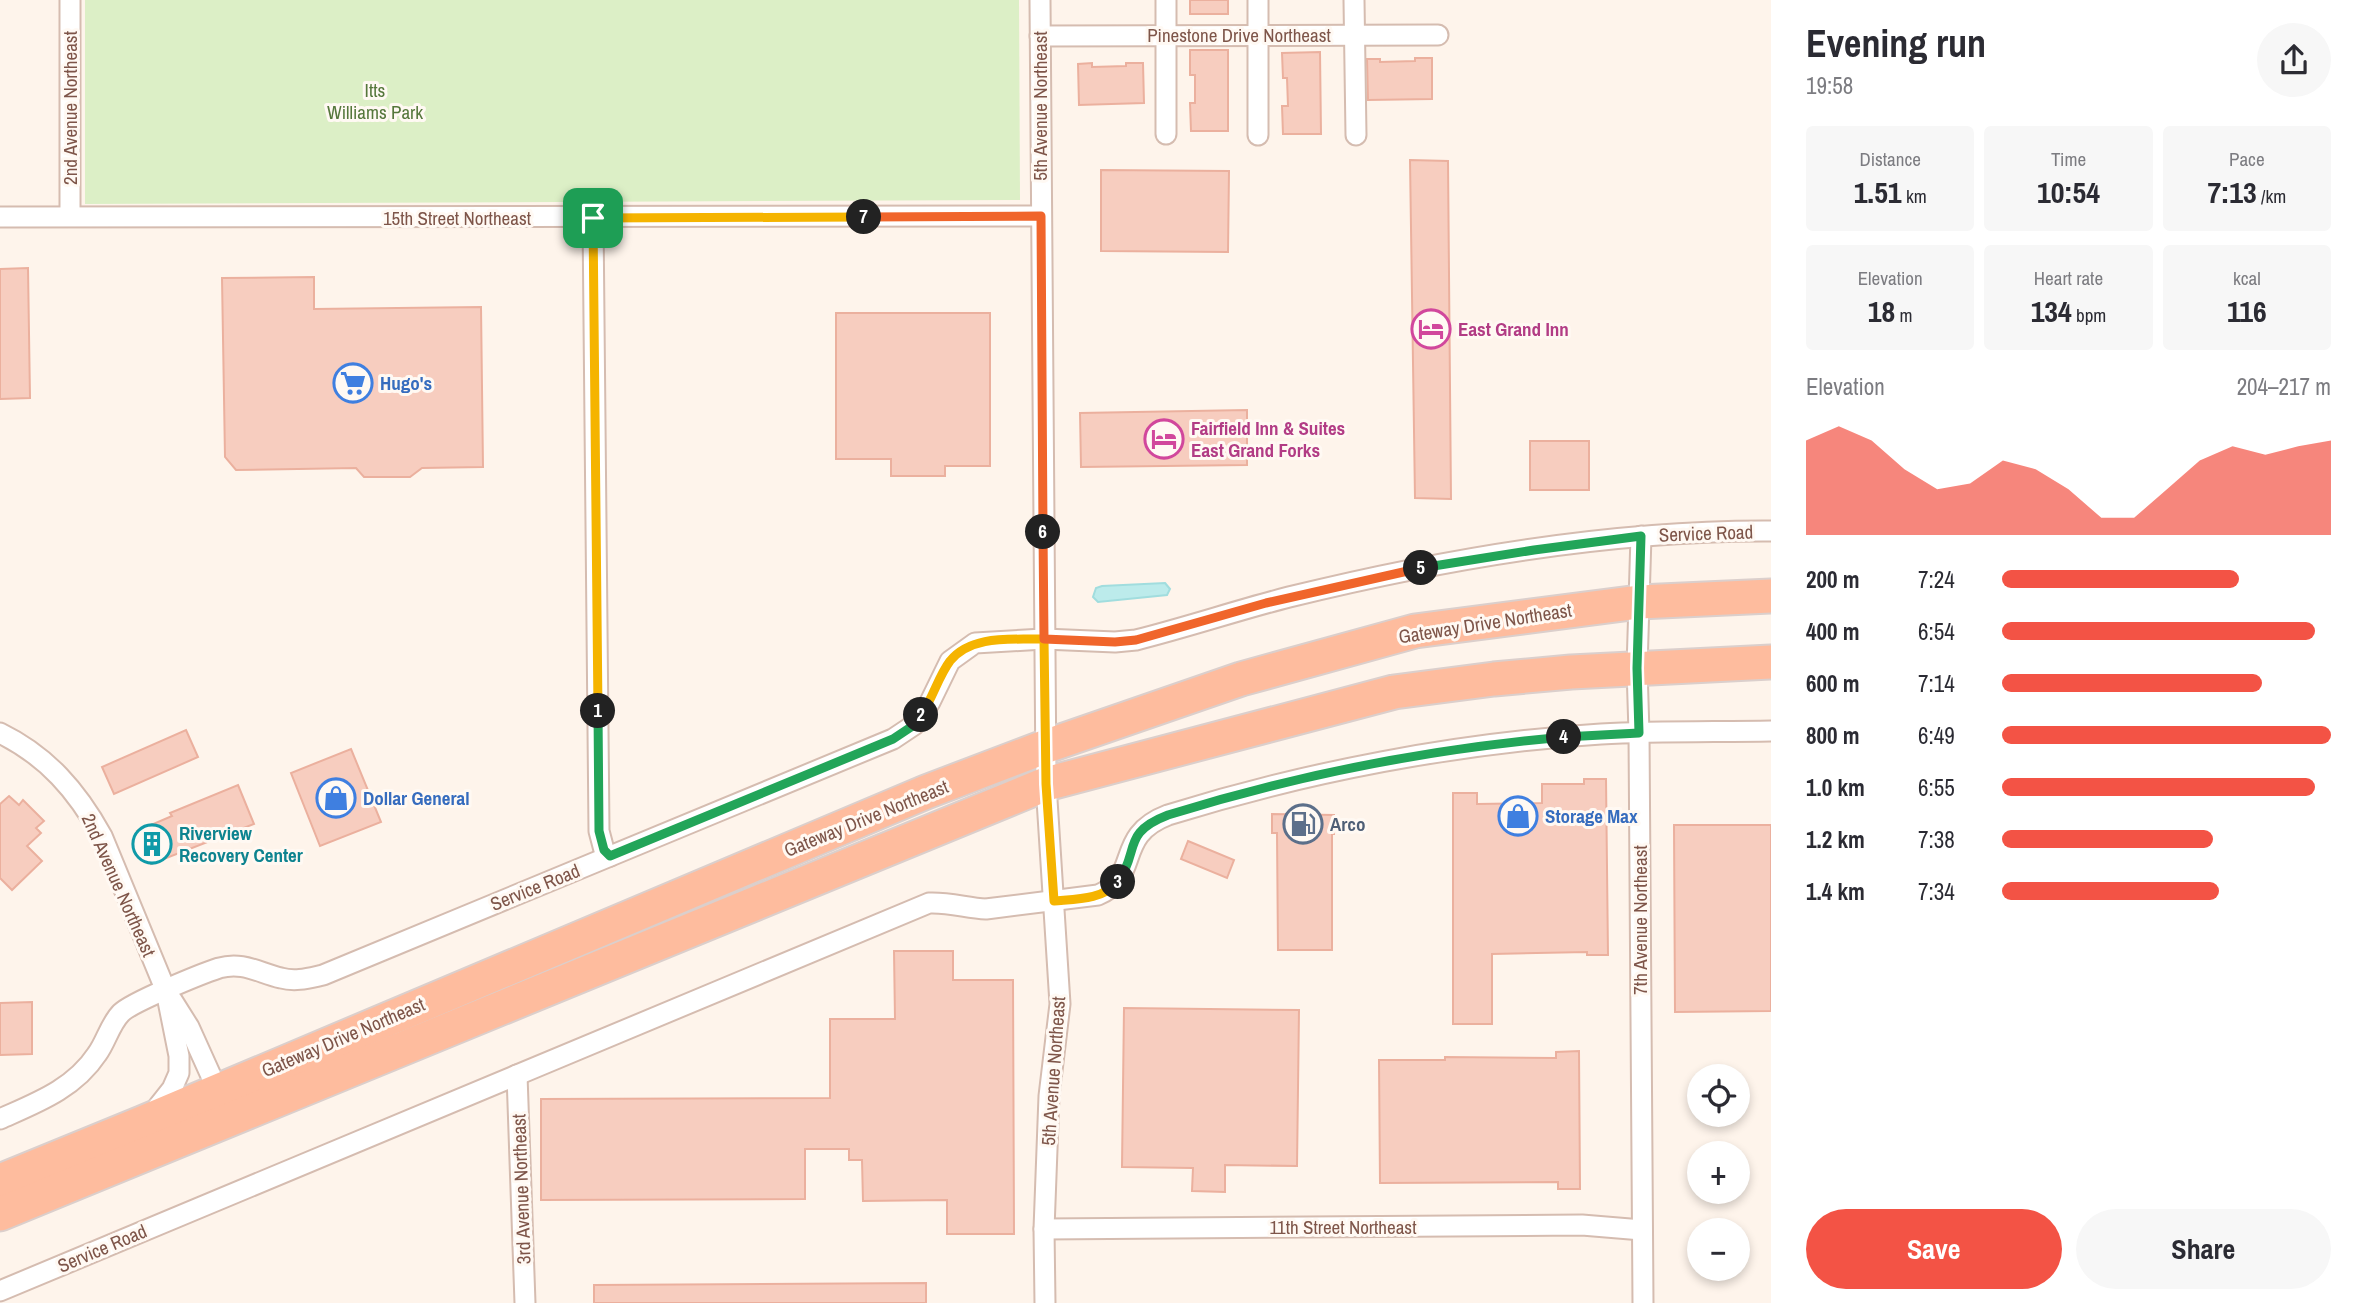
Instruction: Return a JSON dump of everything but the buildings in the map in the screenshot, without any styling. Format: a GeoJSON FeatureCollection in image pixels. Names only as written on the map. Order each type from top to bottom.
{"type":"FeatureCollection","features":[{"type":"Feature","properties":{"kind":"highway","name":"Gateway Drive Northeast"},"geometry":{"type":"LineString","coordinates":[[0,1214],[223,1105],[926,792],[1241,678],[1415,631],[1639,601],[1771,596]]}},
{"type":"Feature","properties":{"kind":"highway","name":"Gateway Drive Northeast"},"geometry":{"type":"LineString","coordinates":[[0,1181],[142,1123],[223,1105],[1046,784],[1394,692],[1494,678],[1771,662]]}},
{"type":"Feature","properties":{"kind":"street","name":"2nd Avenue Northeast"},"geometry":{"type":"LineString","coordinates":[[70,0],[70,216]]}},
{"type":"Feature","properties":{"kind":"street","name":"5th Avenue Northeast"},"geometry":{"type":"LineString","coordinates":[[1040,0],[1046,784],[1060,1004],[1049,1096],[1045,1303]]}},
{"type":"Feature","properties":{"kind":"street"},"geometry":{"type":"LineString","coordinates":[[1166,0],[1166,134]]}},
{"type":"Feature","properties":{"kind":"street"},"geometry":{"type":"LineString","coordinates":[[1258,0],[1258,135]]}},
{"type":"Feature","properties":{"kind":"street"},"geometry":{"type":"LineString","coordinates":[[1354,0],[1356,135]]}},
{"type":"Feature","properties":{"kind":"street","name":"Pinestone Drive Northeast"},"geometry":{"type":"LineString","coordinates":[[1040,36],[1438,36]]}},
{"type":"Feature","properties":{"kind":"street","name":"15th Street Northeast"},"geometry":{"type":"LineString","coordinates":[[0,218],[1041,216]]}},
{"type":"Feature","properties":{"kind":"street"},"geometry":{"type":"LineString","coordinates":[[593,218],[599,831],[604,850],[610,856]]}},
{"type":"Feature","properties":{"kind":"street","name":"Service Road"},"geometry":{"type":"LineString","coordinates":[[0,1119],[52,1096],[70,1083],[97,1054],[120,1013],[133,1004],[220,968],[239,965],[281,978],[300,980],[323,975],[893,739],[914,725],[930,702],[950,661],[975,643],[1044,639],[1115,642],[1136,640],[1277,600],[1425,567],[1641,536],[1708,531],[1771,531]]}},
{"type":"Feature","properties":{"kind":"street","name":"7th Avenue Northeast"},"geometry":{"type":"LineString","coordinates":[[1641,536],[1637,668],[1643,1303]]}},
{"type":"Feature","properties":{"kind":"street","name":"Service Road"},"geometry":{"type":"LineString","coordinates":[[0,1291],[929,903],[944,902],[986,909],[1089,897],[1114,886],[1122,875],[1130,849],[1139,833],[1156,820],[1179,811],[1352,768],[1439,752],[1541,739],[1639,733],[1771,731]]}},
{"type":"Feature","properties":{"kind":"street","name":"2nd Avenue Northeast"},"geometry":{"type":"LineString","coordinates":[[0,733],[39,756],[57,771],[88,812],[102,836],[166,991],[180,1056],[178,1073],[162,1104],[142,1123]]}},
{"type":"Feature","properties":{"kind":"street","name":"2nd Avenue Northeast"},"geometry":{"type":"LineString","coordinates":[[166,991],[190,1027],[223,1105]]}},
{"type":"Feature","properties":{"kind":"street","name":"3rd Avenue Northeast"},"geometry":{"type":"LineString","coordinates":[[517,1075],[525,1303]]}},
{"type":"Feature","properties":{"kind":"street","name":"11th Street Northeast"},"geometry":{"type":"LineString","coordinates":[[1045,1229],[1582,1225],[1642,1230]]}},
{"type":"Feature","properties":{"kind":"green space","name":"Itts Williams Park"},"geometry":{"type":"Polygon","coordinates":[[[85,0],[1019,0],[1020,200],[85,204],[85,0]]]}},
{"type":"Feature","properties":{"kind":"water"},"geometry":{"type":"Polygon","coordinates":[[[1165,583],[1170,589],[1167,595],[1098,602],[1093,597],[1096,588],[1102,586],[1165,583]]]}},
{"type":"Feature","properties":{"kind":"place","name":"East Grand Inn"},"geometry":{"type":"Point","coordinates":[1431,329]}},
{"type":"Feature","properties":{"kind":"place","name":"Hugo's"},"geometry":{"type":"Point","coordinates":[353,383]}},
{"type":"Feature","properties":{"kind":"place","name":"Fairfield Inn & Suites East Grand Forks"},"geometry":{"type":"Point","coordinates":[1164,439]}},
{"type":"Feature","properties":{"kind":"place","name":"Dollar General"},"geometry":{"type":"Point","coordinates":[336,798]}},
{"type":"Feature","properties":{"kind":"place","name":"Storage Max"},"geometry":{"type":"Point","coordinates":[1518,816]}},
{"type":"Feature","properties":{"kind":"place","name":"Arco"},"geometry":{"type":"Point","coordinates":[1303,824]}},
{"type":"Feature","properties":{"kind":"place","name":"Riverview Recovery Center"},"geometry":{"type":"Point","coordinates":[152,844]}},
{"type":"Feature","properties":{"kind":"route"},"geometry":{"type":"LineString","coordinates":[[593,218],[599,831],[600,841],[610,856],[893,739],[914,725],[930,702],[950,661],[975,643],[1044,639],[1046,784],[1054,901],[1098,895],[1114,886],[1126,867],[1130,849],[1139,833],[1156,820],[1179,811],[1352,768],[1439,752],[1541,739],[1639,733],[1637,668],[1641,536],[1438,564],[1345,583],[1136,640],[1115,642],[1044,639],[1041,216],[593,218]]}}]}
